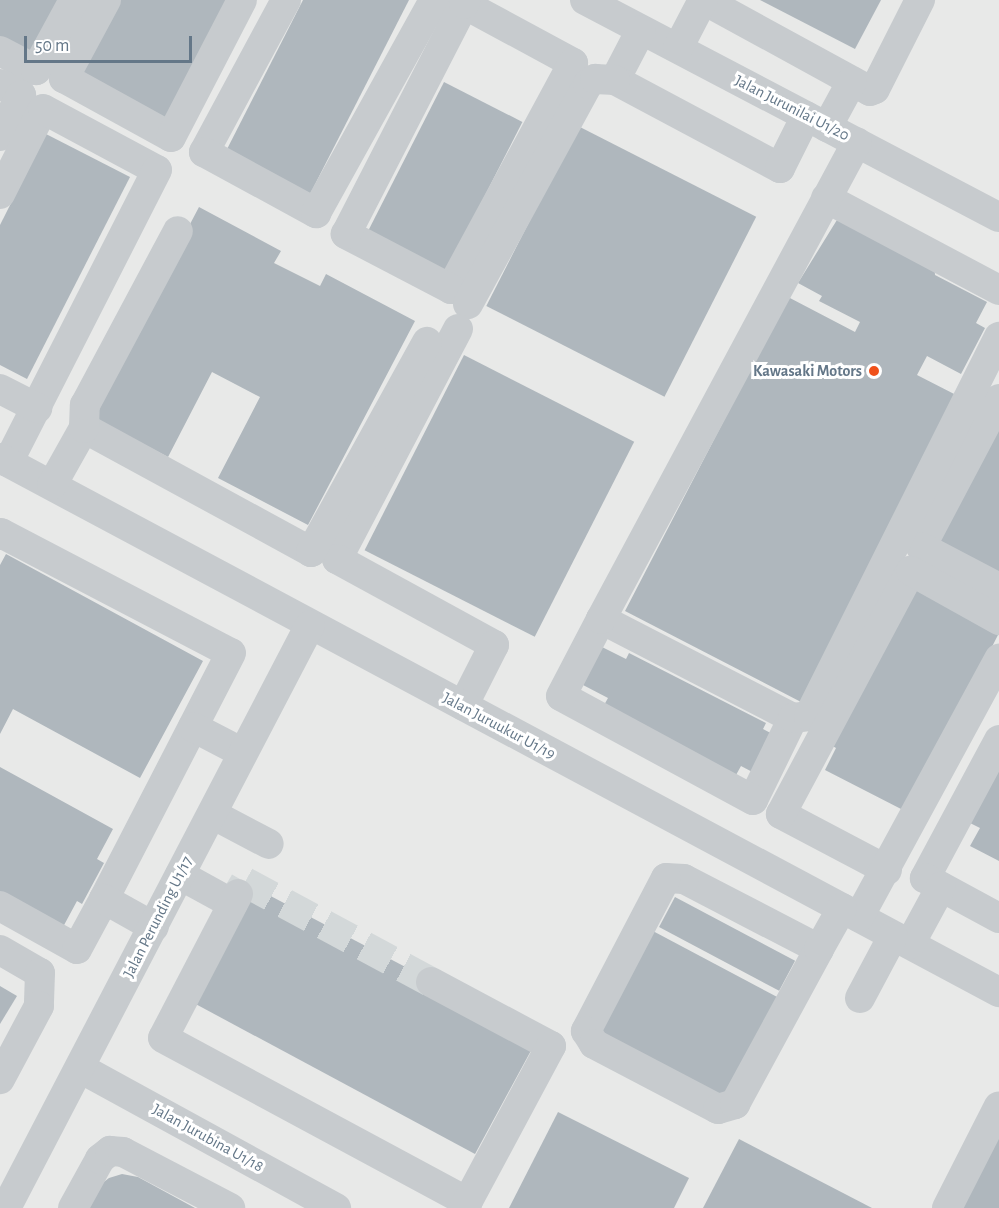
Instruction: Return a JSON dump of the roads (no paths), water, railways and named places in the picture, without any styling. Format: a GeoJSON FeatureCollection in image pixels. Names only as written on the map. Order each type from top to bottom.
{"type":"FeatureCollection","features":[{"type":"Feature","properties":{"kind":"street"},"geometry":{"type":"LineString","coordinates":[[0,51],[36,70],[74,0]]}},
{"type":"Feature","properties":{"kind":"street"},"geometry":{"type":"LineString","coordinates":[[106,0],[64,78],[171,137],[242,0]]}},
{"type":"Feature","properties":{"kind":"street"},"geometry":{"type":"LineString","coordinates":[[286,0],[204,152],[316,213],[434,0]]}},
{"type":"Feature","properties":{"kind":"street"},"geometry":{"type":"LineString","coordinates":[[678,48],[704,0],[870,91],[875,89],[920,0]]}},
{"type":"Feature","properties":{"kind":"street"},"geometry":{"type":"LineString","coordinates":[[465,2],[573,63],[451,289],[346,234],[465,2]]}},
{"type":"Feature","properties":{"kind":"street","name":"Jalan Jurunilai U1/20"},"geometry":{"type":"LineString","coordinates":[[598,3],[641,30],[999,217]]}},
{"type":"Feature","properties":{"kind":"street"},"geometry":{"type":"LineString","coordinates":[[615,80],[641,30]]}},
{"type":"Feature","properties":{"kind":"street"},"geometry":{"type":"LineString","coordinates":[[463,706],[494,645],[337,560],[463,316],[588,84],[595,79],[615,80],[780,168],[852,81]]}},
{"type":"Feature","properties":{"kind":"street"},"geometry":{"type":"LineString","coordinates":[[0,84],[21,95],[0,136]]}},
{"type":"Feature","properties":{"kind":"street"},"geometry":{"type":"LineString","coordinates":[[0,194],[43,109],[156,170],[37,408],[4,460]]}},
{"type":"Feature","properties":{"kind":"street"},"geometry":{"type":"LineString","coordinates":[[793,718],[753,800],[561,696],[857,142]]}},
{"type":"Feature","properties":{"kind":"street"},"geometry":{"type":"LineString","coordinates":[[826,198],[999,290]]}},
{"type":"Feature","properties":{"kind":"street"},"geometry":{"type":"LineString","coordinates":[[52,485],[84,428],[85,405],[178,231]]}},
{"type":"Feature","properties":{"kind":"street"},"geometry":{"type":"LineString","coordinates":[[601,619],[793,718],[808,716],[999,337]]}},
{"type":"Feature","properties":{"kind":"street"},"geometry":{"type":"LineString","coordinates":[[84,428],[311,552],[427,342]]}},
{"type":"Feature","properties":{"kind":"street"},"geometry":{"type":"LineString","coordinates":[[0,389],[37,408]]}},
{"type":"Feature","properties":{"kind":"street"},"geometry":{"type":"LineString","coordinates":[[999,399],[921,547],[999,588]]}},
{"type":"Feature","properties":{"kind":"street","name":"Jalan Juruukur U1/19"},"geometry":{"type":"LineString","coordinates":[[4,460],[999,992]]}},
{"type":"Feature","properties":{"kind":"street"},"geometry":{"type":"LineString","coordinates":[[0,535],[1,533],[231,653],[77,949],[0,906]]}},
{"type":"Feature","properties":{"kind":"street"},"geometry":{"type":"LineString","coordinates":[[887,870],[781,814],[911,571],[999,620]]}},
{"type":"Feature","properties":{"kind":"street","name":"Jalan Perunding U1/17"},"geometry":{"type":"LineString","coordinates":[[6,1208],[310,625]]}},
{"type":"Feature","properties":{"kind":"street"},"geometry":{"type":"LineString","coordinates":[[819,950],[684,879],[666,878],[586,1032],[594,1044],[718,1109],[735,1104],[819,950],[887,870],[999,659]]}},
{"type":"Feature","properties":{"kind":"street"},"geometry":{"type":"LineString","coordinates":[[193,727],[243,753]]}},
{"type":"Feature","properties":{"kind":"street"},"geometry":{"type":"LineString","coordinates":[[999,740],[925,878],[999,918]]}},
{"type":"Feature","properties":{"kind":"street"},"geometry":{"type":"LineString","coordinates":[[212,814],[268,844]]}},
{"type":"Feature","properties":{"kind":"street"},"geometry":{"type":"LineString","coordinates":[[180,875],[236,899],[163,1038],[466,1205],[551,1046],[431,982]]}},
{"type":"Feature","properties":{"kind":"street"},"geometry":{"type":"LineString","coordinates":[[860,998],[941,887]]}},
{"type":"Feature","properties":{"kind":"street"},"geometry":{"type":"LineString","coordinates":[[104,899],[153,927]]}},
{"type":"Feature","properties":{"kind":"street"},"geometry":{"type":"LineString","coordinates":[[0,950],[40,973],[39,1006],[0,1079]]}},
{"type":"Feature","properties":{"kind":"street","name":"Jalan Jurubina U1/18"},"geometry":{"type":"LineString","coordinates":[[80,1068],[336,1208]]}},
{"type":"Feature","properties":{"kind":"street"},"geometry":{"type":"LineString","coordinates":[[947,1208],[999,1106]]}},
{"type":"Feature","properties":{"kind":"street"},"geometry":{"type":"LineString","coordinates":[[73,1208],[100,1159],[110,1151],[123,1152],[230,1208]]}},
{"type":"Feature","properties":{"kind":"tunnel"},"geometry":{"type":"LineString","coordinates":[[238,894],[245,882],[431,982]]}},
{"type":"Feature","properties":{"kind":"place","name":"Kawasaki Motors"},"geometry":{"type":"Point","coordinates":[874,371]}}]}
